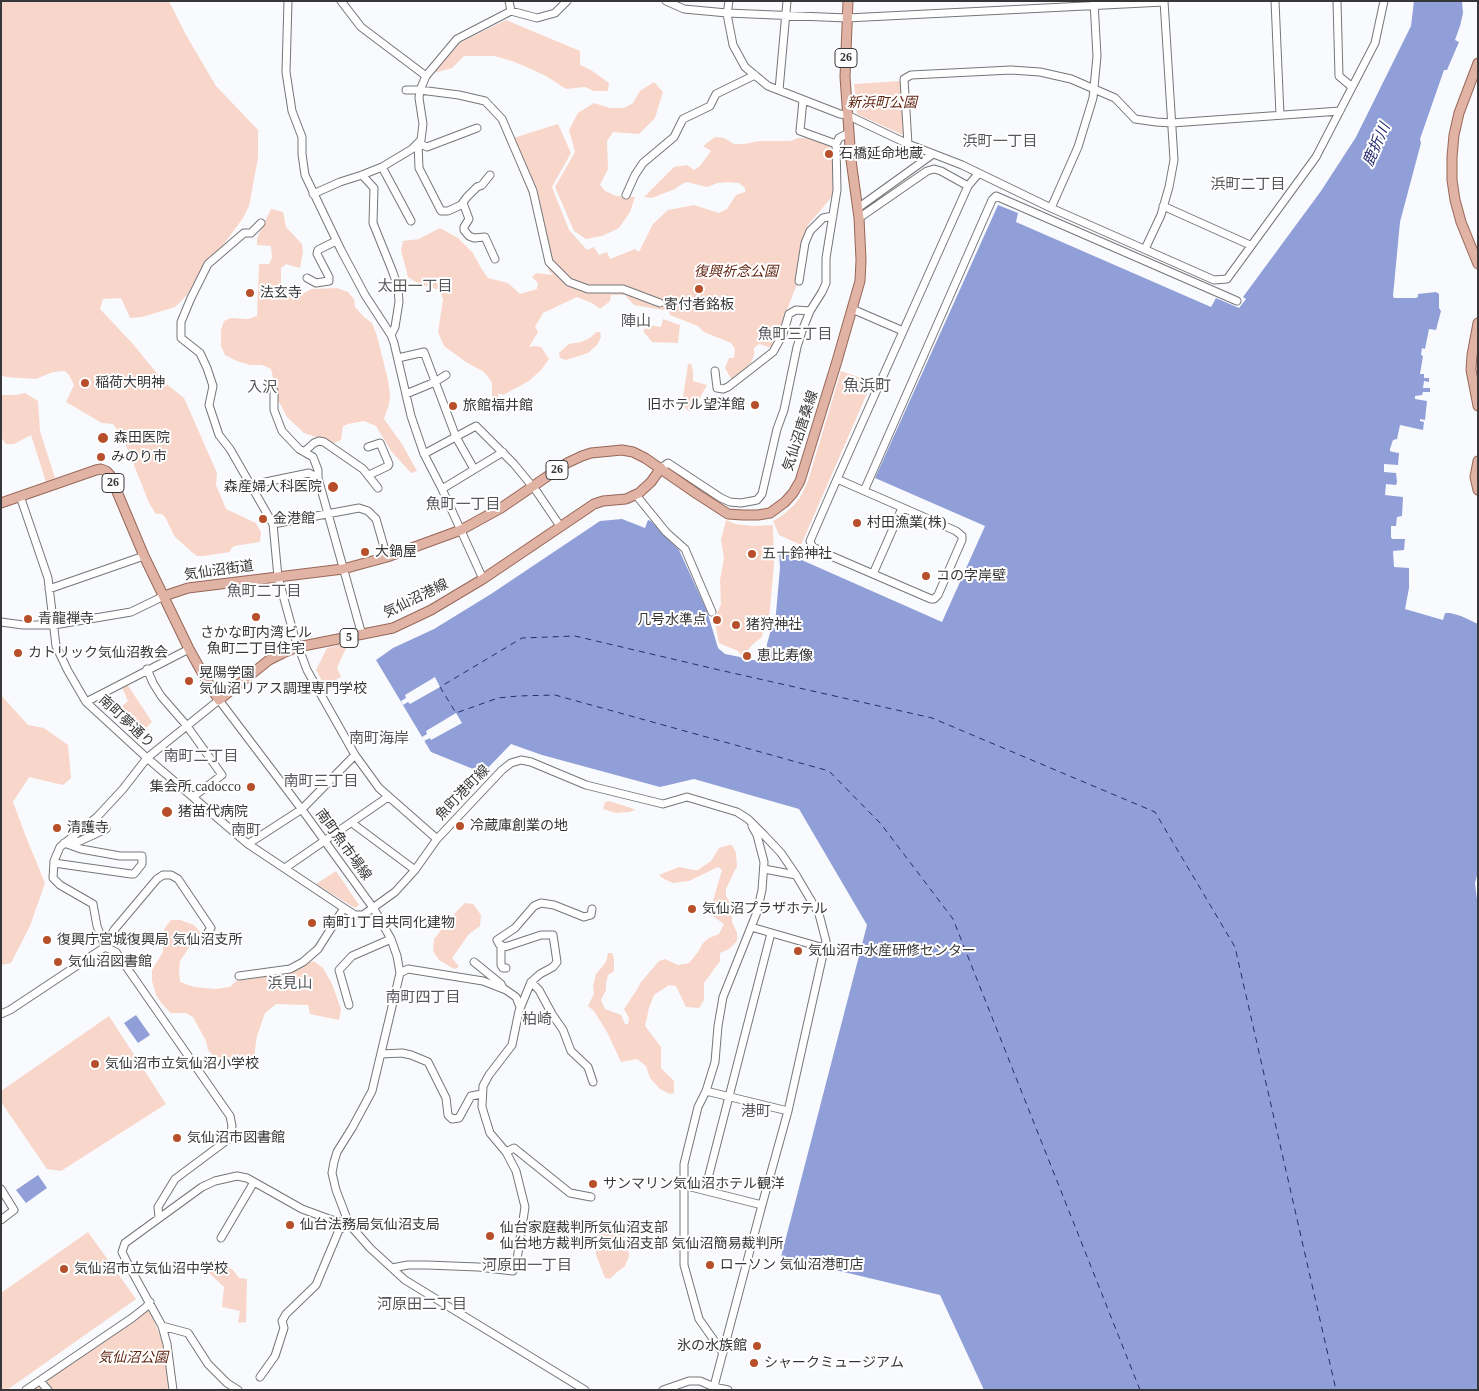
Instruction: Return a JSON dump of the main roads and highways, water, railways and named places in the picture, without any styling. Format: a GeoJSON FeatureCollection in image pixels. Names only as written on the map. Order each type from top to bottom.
{"type":"FeatureCollection","features":[{"type":"Feature","properties":{"kind":"main road","name":"気仙沼唐桑線"},"geometry":{"type":"LineString","coordinates":[[460,530],[501,508],[567,463],[582,456],[622,450],[645,458],[728,514],[751,515],[770,513],[785,502],[792,493],[800,481],[860,281],[859,218],[847,115],[845,76],[848,1]]}},
{"type":"Feature","properties":{"kind":"main road"},"geometry":{"type":"LineString","coordinates":[[1478,63],[1475,80],[1459,113],[1452,157],[1452,180],[1455,200],[1461,222],[1478,264]]}},
{"type":"Feature","properties":{"kind":"main road"},"geometry":{"type":"LineString","coordinates":[[1478,323],[1471,370],[1478,406]]}},
{"type":"Feature","properties":{"kind":"main road"},"geometry":{"type":"LineString","coordinates":[[1478,461],[1475,477],[1478,490]]}},
{"type":"Feature","properties":{"kind":"main road","name":"気仙沼港線"},"geometry":{"type":"LineString","coordinates":[[164,596],[189,649],[219,700],[269,660],[298,647],[393,628],[424,613],[483,579],[594,504],[603,501],[626,499],[636,495],[651,482],[661,468]]}},
{"type":"Feature","properties":{"kind":"main road","name":"26"},"geometry":{"type":"LineString","coordinates":[[1,503],[96,470],[106,471],[164,596]]}},
{"type":"Feature","properties":{"kind":"main road","name":"気仙沼街道"},"geometry":{"type":"LineString","coordinates":[[164,596],[188,588],[343,568],[387,557],[460,530]]}},
{"type":"Feature","properties":{"kind":"water","name":"鹿折川"},"geometry":{"type":"Polygon","coordinates":[[[1414,1],[1462,1],[1463,13],[1455,40],[1459,42],[1447,70],[1444,70],[1420,139],[1421,143],[1400,222],[1393,296],[1394,298],[1415,298],[1418,297],[1418,294],[1436,292],[1439,294],[1439,308],[1441,311],[1436,330],[1429,329],[1425,349],[1422,348],[1421,355],[1423,356],[1420,374],[1424,374],[1424,378],[1429,378],[1429,382],[1424,381],[1423,388],[1430,388],[1430,392],[1423,392],[1422,395],[1415,396],[1415,399],[1427,401],[1425,420],[1420,419],[1420,421],[1424,422],[1423,430],[1400,425],[1397,439],[1393,440],[1390,449],[1390,451],[1399,453],[1398,465],[1384,464],[1384,472],[1396,473],[1397,482],[1396,485],[1386,484],[1385,495],[1403,497],[1402,516],[1397,517],[1396,526],[1391,526],[1391,537],[1392,539],[1405,539],[1404,550],[1393,551],[1394,567],[1409,568],[1409,588],[1405,609],[1443,620],[1445,613],[1450,613],[1478,624],[1478,872],[1475,883],[1478,908],[1478,1390],[984,1390],[940,1295],[781,1257],[867,925],[799,809],[694,779],[660,787],[542,755],[511,744],[483,773],[431,752],[376,660],[393,648],[434,629],[491,594],[600,521],[622,519],[645,528],[648,520],[651,521],[679,550],[707,611],[718,648],[725,654],[747,660],[756,660],[767,651],[772,626],[775,624],[780,568],[779,550],[942,622],[985,526],[875,478],[998,205],[1018,213],[1016,222],[1211,307],[1216,298],[1239,308],[1246,299],[1243,297],[1321,191],[1356,137],[1411,26],[1414,1]]]}},
{"type":"Feature","properties":{"kind":"water"},"geometry":{"type":"Polygon","coordinates":[[[136,1015],[150,1035],[138,1043],[124,1023],[136,1015]]]}},
{"type":"Feature","properties":{"kind":"water"},"geometry":{"type":"Polygon","coordinates":[[[38,1175],[47,1188],[26,1203],[16,1190],[38,1175]]]}},
{"type":"Feature","properties":{"kind":"place","name":"石橋延命地蔵"},"geometry":{"type":"Point","coordinates":[829,154]}},
{"type":"Feature","properties":{"kind":"place","name":"寄付者銘板"},"geometry":{"type":"Point","coordinates":[699,289]}},
{"type":"Feature","properties":{"kind":"place","name":"法玄寺"},"geometry":{"type":"Point","coordinates":[250,293]}},
{"type":"Feature","properties":{"kind":"place","name":"稲荷大明神"},"geometry":{"type":"Point","coordinates":[85,383]}},
{"type":"Feature","properties":{"kind":"place","name":"旧ホテル望洋館"},"geometry":{"type":"Point","coordinates":[755,405]}},
{"type":"Feature","properties":{"kind":"place","name":"旅館福井館"},"geometry":{"type":"Point","coordinates":[453,406]}},
{"type":"Feature","properties":{"kind":"place","name":"森田医院"},"geometry":{"type":"Point","coordinates":[103,438]}},
{"type":"Feature","properties":{"kind":"place","name":"みのり市"},"geometry":{"type":"Point","coordinates":[101,457]}},
{"type":"Feature","properties":{"kind":"place","name":"森産婦人科医院"},"geometry":{"type":"Point","coordinates":[333,487]}},
{"type":"Feature","properties":{"kind":"place","name":"金港館"},"geometry":{"type":"Point","coordinates":[263,519]}},
{"type":"Feature","properties":{"kind":"place","name":"村田漁業(株)"},"geometry":{"type":"Point","coordinates":[857,523]}},
{"type":"Feature","properties":{"kind":"place","name":"大鍋屋"},"geometry":{"type":"Point","coordinates":[365,552]}},
{"type":"Feature","properties":{"kind":"place","name":"五十鈴神社"},"geometry":{"type":"Point","coordinates":[752,554]}},
{"type":"Feature","properties":{"kind":"place","name":"コの字岸壁"},"geometry":{"type":"Point","coordinates":[926,576]}},
{"type":"Feature","properties":{"kind":"place","name":"さかな町内湾ビル 魚町二丁目住宅"},"geometry":{"type":"Point","coordinates":[256,617]}},
{"type":"Feature","properties":{"kind":"place","name":"青龍禅寺"},"geometry":{"type":"Point","coordinates":[28,619]}},
{"type":"Feature","properties":{"kind":"place","name":"几号水準点"},"geometry":{"type":"Point","coordinates":[717,620]}},
{"type":"Feature","properties":{"kind":"place","name":"猪狩神社"},"geometry":{"type":"Point","coordinates":[736,625]}},
{"type":"Feature","properties":{"kind":"place","name":"カトリック気仙沼教会"},"geometry":{"type":"Point","coordinates":[18,653]}},
{"type":"Feature","properties":{"kind":"place","name":"恵比寿像"},"geometry":{"type":"Point","coordinates":[747,656]}},
{"type":"Feature","properties":{"kind":"place","name":"晃陽学園 気仙沼リアス調理専門学校"},"geometry":{"type":"Point","coordinates":[189,681]}},
{"type":"Feature","properties":{"kind":"place","name":"集会所 cadocco"},"geometry":{"type":"Point","coordinates":[251,787]}},
{"type":"Feature","properties":{"kind":"place","name":"猪苗代病院"},"geometry":{"type":"Point","coordinates":[167,812]}},
{"type":"Feature","properties":{"kind":"place","name":"冷蔵庫創業の地"},"geometry":{"type":"Point","coordinates":[460,826]}},
{"type":"Feature","properties":{"kind":"place","name":"清護寺"},"geometry":{"type":"Point","coordinates":[57,828]}},
{"type":"Feature","properties":{"kind":"place","name":"気仙沼プラザホテル"},"geometry":{"type":"Point","coordinates":[692,909]}},
{"type":"Feature","properties":{"kind":"place","name":"南町1丁目共同化建物"},"geometry":{"type":"Point","coordinates":[312,923]}},
{"type":"Feature","properties":{"kind":"place","name":"復興庁宮城復興局 気仙沼支所"},"geometry":{"type":"Point","coordinates":[47,940]}},
{"type":"Feature","properties":{"kind":"place","name":"気仙沼市水産研修センター"},"geometry":{"type":"Point","coordinates":[798,951]}},
{"type":"Feature","properties":{"kind":"place","name":"気仙沼図書館"},"geometry":{"type":"Point","coordinates":[58,962]}},
{"type":"Feature","properties":{"kind":"place","name":"気仙沼市立気仙沼小学校"},"geometry":{"type":"Point","coordinates":[95,1064]}},
{"type":"Feature","properties":{"kind":"place","name":"気仙沼市図書館"},"geometry":{"type":"Point","coordinates":[177,1138]}},
{"type":"Feature","properties":{"kind":"place","name":"サンマリン気仙沼ホテル観洋"},"geometry":{"type":"Point","coordinates":[593,1184]}},
{"type":"Feature","properties":{"kind":"place","name":"仙台法務局気仙沼支局"},"geometry":{"type":"Point","coordinates":[290,1225]}},
{"type":"Feature","properties":{"kind":"place","name":"仙台家庭裁判所気仙沼支部 仙台地方裁判所気仙沼支部 気仙沼簡易裁判所"},"geometry":{"type":"Point","coordinates":[490,1236]}},
{"type":"Feature","properties":{"kind":"place","name":"ローソン 気仙沼港町店"},"geometry":{"type":"Point","coordinates":[710,1265]}},
{"type":"Feature","properties":{"kind":"place","name":"気仙沼市立気仙沼中学校"},"geometry":{"type":"Point","coordinates":[64,1269]}},
{"type":"Feature","properties":{"kind":"place","name":"氷の水族館"},"geometry":{"type":"Point","coordinates":[757,1346]}},
{"type":"Feature","properties":{"kind":"place","name":"シャークミュージアム"},"geometry":{"type":"Point","coordinates":[754,1363]}},
{"type":"Feature","properties":{"kind":"district","name":"浜町一丁目"},"geometry":{"type":"Point","coordinates":[1000,142]}},
{"type":"Feature","properties":{"kind":"district","name":"浜町二丁目"},"geometry":{"type":"Point","coordinates":[1248,185]}},
{"type":"Feature","properties":{"kind":"district","name":"太田一丁目"},"geometry":{"type":"Point","coordinates":[415,287]}},
{"type":"Feature","properties":{"kind":"district","name":"陣山"},"geometry":{"type":"Point","coordinates":[636,322]}},
{"type":"Feature","properties":{"kind":"district","name":"魚町三丁目"},"geometry":{"type":"Point","coordinates":[795,335]}},
{"type":"Feature","properties":{"kind":"district","name":"魚浜町"},"geometry":{"type":"Point","coordinates":[867,387]}},
{"type":"Feature","properties":{"kind":"district","name":"入沢"},"geometry":{"type":"Point","coordinates":[262,388]}},
{"type":"Feature","properties":{"kind":"district","name":"魚町一丁目"},"geometry":{"type":"Point","coordinates":[463,505]}},
{"type":"Feature","properties":{"kind":"district","name":"魚町二丁目"},"geometry":{"type":"Point","coordinates":[264,592]}},
{"type":"Feature","properties":{"kind":"district","name":"南町海岸"},"geometry":{"type":"Point","coordinates":[379,739]}},
{"type":"Feature","properties":{"kind":"district","name":"南町二丁目"},"geometry":{"type":"Point","coordinates":[201,757]}},
{"type":"Feature","properties":{"kind":"district","name":"南町三丁目"},"geometry":{"type":"Point","coordinates":[321,782]}},
{"type":"Feature","properties":{"kind":"district","name":"南町"},"geometry":{"type":"Point","coordinates":[246,831]}},
{"type":"Feature","properties":{"kind":"district","name":"浜見山"},"geometry":{"type":"Point","coordinates":[290,984]}},
{"type":"Feature","properties":{"kind":"district","name":"南町四丁目"},"geometry":{"type":"Point","coordinates":[423,998]}},
{"type":"Feature","properties":{"kind":"district","name":"柏崎"},"geometry":{"type":"Point","coordinates":[537,1020]}},
{"type":"Feature","properties":{"kind":"district","name":"港町"},"geometry":{"type":"Point","coordinates":[756,1112]}},
{"type":"Feature","properties":{"kind":"district","name":"河原田一丁目"},"geometry":{"type":"Point","coordinates":[527,1266]}},
{"type":"Feature","properties":{"kind":"district","name":"河原田二丁目"},"geometry":{"type":"Point","coordinates":[422,1305]}},
{"type":"Feature","properties":{"kind":"park label","name":"新浜町公園"},"geometry":{"type":"Point","coordinates":[882,103]}},
{"type":"Feature","properties":{"kind":"park label","name":"復興祈念公園"},"geometry":{"type":"Point","coordinates":[736,272]}},
{"type":"Feature","properties":{"kind":"park label","name":"気仙沼公園"},"geometry":{"type":"Point","coordinates":[133,1358]}}]}
